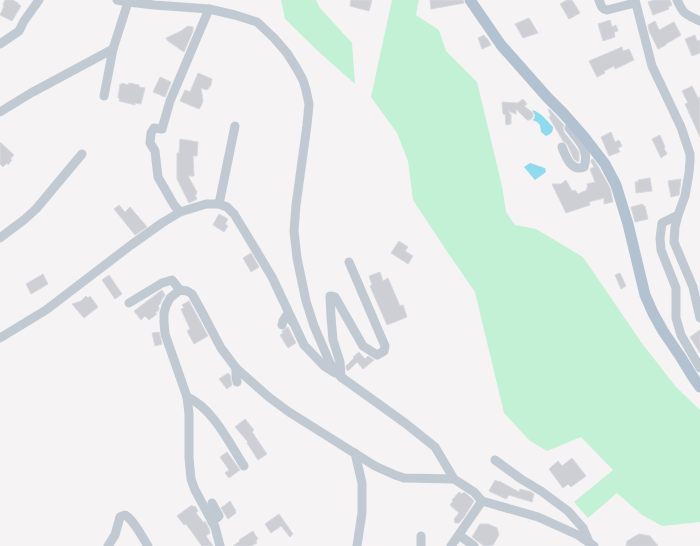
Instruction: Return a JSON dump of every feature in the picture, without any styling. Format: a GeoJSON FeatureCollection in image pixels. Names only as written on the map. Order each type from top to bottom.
{"type":"FeatureCollection","features":[{"type":"Feature","properties":{"kind":"main road"},"geometry":{"type":"LineString","coordinates":[[470,0],[501,45],[547,97],[563,112],[605,164],[616,185],[628,224],[645,295],[652,313],[700,387]]}},
{"type":"Feature","properties":{"kind":"street"},"geometry":{"type":"LineString","coordinates":[[0,44],[19,32],[24,21],[39,0]]}},
{"type":"Feature","properties":{"kind":"street"},"geometry":{"type":"LineString","coordinates":[[117,0],[209,9],[257,22],[287,53],[297,69],[303,80],[308,104],[307,125],[296,205],[294,231],[296,258],[306,301],[314,326],[330,363],[341,377]]}},
{"type":"Feature","properties":{"kind":"street"},"geometry":{"type":"LineString","coordinates":[[599,0],[601,7],[604,10],[635,1],[652,66],[681,127],[690,154],[689,173],[685,196],[675,227],[674,242],[693,287],[700,318]]}},
{"type":"Feature","properties":{"kind":"street"},"geometry":{"type":"LineString","coordinates":[[677,0],[682,11],[686,15],[700,21]]}},
{"type":"Feature","properties":{"kind":"street"},"geometry":{"type":"LineString","coordinates":[[104,96],[113,49],[128,2]]}},
{"type":"Feature","properties":{"kind":"street"},"geometry":{"type":"LineString","coordinates":[[180,212],[174,205],[158,177],[155,151],[150,143],[151,133],[154,128],[162,129],[170,101],[209,9]]}},
{"type":"Feature","properties":{"kind":"street"},"geometry":{"type":"LineString","coordinates":[[0,112],[31,92],[113,49]]}},
{"type":"Feature","properties":{"kind":"street"},"geometry":{"type":"LineString","coordinates":[[562,147],[569,162],[575,168],[580,169],[584,167],[586,162],[586,154],[582,144],[569,128],[572,124]]}},
{"type":"Feature","properties":{"kind":"street"},"geometry":{"type":"LineString","coordinates":[[219,204],[235,126]]}},
{"type":"Feature","properties":{"kind":"street"},"geometry":{"type":"LineString","coordinates":[[0,238],[31,213],[82,154]]}},
{"type":"Feature","properties":{"kind":"street"},"geometry":{"type":"LineString","coordinates":[[0,338],[46,310],[131,245],[180,212],[206,204],[219,204],[227,206],[234,214],[272,277],[304,344],[324,366],[405,423],[435,447],[454,479],[474,492],[482,501],[538,517],[578,535],[591,544]]}},
{"type":"Feature","properties":{"kind":"street"},"geometry":{"type":"LineString","coordinates":[[678,215],[662,223],[660,238],[661,250],[676,288],[676,318],[681,334],[700,368]]}},
{"type":"Feature","properties":{"kind":"street"},"geometry":{"type":"LineString","coordinates":[[341,377],[340,362],[333,340],[330,317],[330,296],[335,297],[363,346],[377,355],[384,351],[385,346],[349,262]]}},
{"type":"Feature","properties":{"kind":"street"},"geometry":{"type":"LineString","coordinates":[[129,303],[162,283],[172,280],[180,290],[187,291],[192,294],[221,348],[236,368],[289,412],[375,466],[395,475],[404,478],[454,479]]}},
{"type":"Feature","properties":{"kind":"street"},"geometry":{"type":"LineString","coordinates":[[180,290],[170,298],[164,313],[165,334],[187,396],[191,479],[195,490],[212,522],[220,546]]}},
{"type":"Feature","properties":{"kind":"street"},"geometry":{"type":"LineString","coordinates":[[282,325],[286,316],[294,322]]}},
{"type":"Feature","properties":{"kind":"street"},"geometry":{"type":"LineString","coordinates":[[236,368],[237,382]]}},
{"type":"Feature","properties":{"kind":"street"},"geometry":{"type":"LineString","coordinates":[[187,396],[195,400],[212,416],[244,466]]}},
{"type":"Feature","properties":{"kind":"street"},"geometry":{"type":"LineString","coordinates":[[355,453],[362,483],[362,513],[357,546]]}},
{"type":"Feature","properties":{"kind":"street"},"geometry":{"type":"LineString","coordinates":[[496,460],[568,511],[583,528],[591,544]]}},
{"type":"Feature","properties":{"kind":"street"},"geometry":{"type":"LineString","coordinates":[[451,546],[482,501]]}},
{"type":"Feature","properties":{"kind":"street"},"geometry":{"type":"LineString","coordinates":[[212,503],[219,516],[212,522]]}},
{"type":"Feature","properties":{"kind":"street"},"geometry":{"type":"LineString","coordinates":[[108,546],[116,535],[120,517],[125,515],[131,520],[148,546]]}},
{"type":"Feature","properties":{"kind":"street"},"geometry":{"type":"LineString","coordinates":[[459,535],[474,546]]}},
{"type":"Feature","properties":{"kind":"street"},"geometry":{"type":"LineString","coordinates":[[421,536],[421,546]]}},
{"type":"Feature","properties":{"kind":"green space"},"geometry":{"type":"Polygon","coordinates":[[[281,0],[316,0],[320,8],[352,43],[355,84],[285,19],[281,0]]]}},
{"type":"Feature","properties":{"kind":"green space"},"geometry":{"type":"Polygon","coordinates":[[[392,0],[419,0],[416,15],[439,30],[446,51],[477,82],[502,186],[506,212],[515,225],[536,229],[583,257],[641,342],[676,387],[700,410],[700,522],[662,526],[642,515],[617,493],[588,518],[574,502],[613,470],[581,437],[547,451],[530,441],[504,413],[475,292],[413,200],[408,161],[397,133],[371,97],[392,0]]]}},
{"type":"Feature","properties":{"kind":"water"},"geometry":{"type":"Polygon","coordinates":[[[532,110],[541,115],[553,127],[550,134],[546,136],[541,132],[540,125],[532,120],[534,119],[535,115],[532,110]]]}},
{"type":"Feature","properties":{"kind":"water"},"geometry":{"type":"Polygon","coordinates":[[[530,163],[545,168],[546,172],[535,180],[524,167],[530,163]]]}},
{"type":"Feature","properties":{"kind":"building"},"geometry":{"type":"Polygon","coordinates":[[[5,0],[13,0],[21,6],[12,21],[0,15],[5,0]]]}},
{"type":"Feature","properties":{"kind":"building"},"geometry":{"type":"Polygon","coordinates":[[[351,0],[372,0],[369,11],[350,6],[351,0]]]}},
{"type":"Feature","properties":{"kind":"building"},"geometry":{"type":"Polygon","coordinates":[[[430,0],[463,0],[464,3],[431,9],[430,0]]]}},
{"type":"Feature","properties":{"kind":"building"},"geometry":{"type":"Polygon","coordinates":[[[567,0],[572,0],[580,13],[569,19],[560,4],[567,0]]]}},
{"type":"Feature","properties":{"kind":"building"},"geometry":{"type":"Polygon","coordinates":[[[654,0],[670,0],[672,5],[668,7],[669,9],[653,15],[648,2],[654,0]]]}},
{"type":"Feature","properties":{"kind":"building"},"geometry":{"type":"Polygon","coordinates":[[[529,18],[538,33],[523,38],[515,24],[529,18]]]}},
{"type":"Feature","properties":{"kind":"building"},"geometry":{"type":"Polygon","coordinates":[[[610,20],[612,27],[616,25],[618,31],[614,32],[615,37],[603,41],[598,24],[610,20]]]}},
{"type":"Feature","properties":{"kind":"building"},"geometry":{"type":"Polygon","coordinates":[[[655,21],[659,30],[674,22],[681,35],[658,49],[649,31],[648,25],[655,21]]]}},
{"type":"Feature","properties":{"kind":"building"},"geometry":{"type":"Polygon","coordinates":[[[188,26],[193,27],[193,31],[184,52],[166,38],[188,26]]]}},
{"type":"Feature","properties":{"kind":"building"},"geometry":{"type":"Polygon","coordinates":[[[484,35],[491,45],[482,49],[478,38],[484,35]]]}},
{"type":"Feature","properties":{"kind":"building"},"geometry":{"type":"Polygon","coordinates":[[[695,35],[697,41],[700,40],[700,53],[692,56],[685,39],[695,35]]]}},
{"type":"Feature","properties":{"kind":"building"},"geometry":{"type":"Polygon","coordinates":[[[622,47],[623,51],[629,49],[634,60],[615,69],[614,66],[604,71],[605,73],[597,77],[589,61],[622,47]]]}},
{"type":"Feature","properties":{"kind":"building"},"geometry":{"type":"Polygon","coordinates":[[[198,73],[212,79],[211,85],[207,90],[201,88],[203,101],[199,109],[180,101],[185,90],[190,92],[198,73]]]}},
{"type":"Feature","properties":{"kind":"building"},"geometry":{"type":"Polygon","coordinates":[[[160,77],[171,82],[165,97],[153,92],[160,77]]]}},
{"type":"Feature","properties":{"kind":"building"},"geometry":{"type":"Polygon","coordinates":[[[122,83],[128,85],[129,83],[139,85],[139,87],[145,88],[141,104],[135,103],[135,105],[119,101],[120,84],[122,85],[122,83]]]}},
{"type":"Feature","properties":{"kind":"building"},"geometry":{"type":"Polygon","coordinates":[[[692,86],[698,98],[700,97],[700,137],[685,104],[688,103],[682,91],[692,86]]]}},
{"type":"Feature","properties":{"kind":"building"},"geometry":{"type":"Polygon","coordinates":[[[523,99],[527,104],[524,106],[533,113],[533,117],[530,120],[527,120],[516,109],[516,114],[508,111],[511,115],[511,124],[506,125],[502,102],[518,103],[523,99]]]}},
{"type":"Feature","properties":{"kind":"building"},"geometry":{"type":"Polygon","coordinates":[[[548,109],[564,125],[564,132],[579,152],[578,162],[574,159],[567,144],[563,141],[549,117],[551,116],[548,109]]]}},
{"type":"Feature","properties":{"kind":"building"},"geometry":{"type":"Polygon","coordinates":[[[611,132],[615,142],[619,140],[622,146],[618,148],[620,152],[609,156],[601,137],[611,132]]]}},
{"type":"Feature","properties":{"kind":"building"},"geometry":{"type":"Polygon","coordinates":[[[660,135],[667,154],[661,158],[652,139],[660,135]]]}},
{"type":"Feature","properties":{"kind":"building"},"geometry":{"type":"Polygon","coordinates":[[[180,139],[198,142],[197,156],[193,156],[194,176],[188,176],[197,192],[195,195],[197,199],[189,203],[177,179],[177,153],[179,153],[180,139]]]}},
{"type":"Feature","properties":{"kind":"building"},"geometry":{"type":"Polygon","coordinates":[[[0,142],[14,155],[10,159],[12,160],[8,165],[7,163],[3,167],[0,164],[0,142]]]}},
{"type":"Feature","properties":{"kind":"building"},"geometry":{"type":"Polygon","coordinates":[[[593,159],[610,188],[613,202],[604,204],[604,198],[589,202],[590,205],[566,213],[552,184],[561,184],[566,180],[572,191],[575,190],[578,194],[587,190],[587,184],[595,182],[590,169],[594,167],[591,162],[593,159]]]}},
{"type":"Feature","properties":{"kind":"building"},"geometry":{"type":"Polygon","coordinates":[[[650,178],[652,191],[636,193],[635,182],[650,178]]]}},
{"type":"Feature","properties":{"kind":"building"},"geometry":{"type":"Polygon","coordinates":[[[681,179],[679,195],[671,197],[668,181],[681,179]]]}},
{"type":"Feature","properties":{"kind":"building"},"geometry":{"type":"Polygon","coordinates":[[[643,204],[643,206],[645,206],[648,219],[635,222],[631,207],[643,204]]]}},
{"type":"Feature","properties":{"kind":"building"},"geometry":{"type":"Polygon","coordinates":[[[119,205],[125,212],[130,207],[147,227],[135,235],[114,209],[119,205]]]}},
{"type":"Feature","properties":{"kind":"building"},"geometry":{"type":"Polygon","coordinates":[[[219,214],[228,219],[225,224],[228,226],[224,232],[213,225],[219,214]]]}},
{"type":"Feature","properties":{"kind":"building"},"geometry":{"type":"Polygon","coordinates":[[[399,241],[408,247],[405,251],[413,256],[408,264],[391,253],[399,241]]]}},
{"type":"Feature","properties":{"kind":"building"},"geometry":{"type":"Polygon","coordinates":[[[251,253],[259,267],[251,272],[243,258],[251,253]]]}},
{"type":"Feature","properties":{"kind":"building"},"geometry":{"type":"Polygon","coordinates":[[[380,272],[383,281],[388,278],[400,306],[403,305],[407,317],[387,325],[370,286],[372,285],[369,276],[380,272]]]}},
{"type":"Feature","properties":{"kind":"building"},"geometry":{"type":"Polygon","coordinates":[[[620,273],[626,286],[621,289],[615,275],[620,273]]]}},
{"type":"Feature","properties":{"kind":"building"},"geometry":{"type":"Polygon","coordinates":[[[43,274],[48,284],[31,294],[26,284],[43,274]]]}},
{"type":"Feature","properties":{"kind":"building"},"geometry":{"type":"Polygon","coordinates":[[[109,275],[122,294],[115,299],[102,280],[109,275]]]}},
{"type":"Feature","properties":{"kind":"building"},"geometry":{"type":"Polygon","coordinates":[[[162,290],[165,295],[158,306],[159,310],[155,313],[157,314],[149,320],[145,316],[141,320],[134,311],[162,290]]]}},
{"type":"Feature","properties":{"kind":"building"},"geometry":{"type":"Polygon","coordinates":[[[86,296],[88,298],[90,296],[98,307],[84,318],[72,304],[81,301],[86,296]]]}},
{"type":"Feature","properties":{"kind":"building"},"geometry":{"type":"Polygon","coordinates":[[[189,301],[208,336],[194,344],[187,331],[190,329],[181,309],[184,308],[182,305],[189,301]]]}},
{"type":"Feature","properties":{"kind":"building"},"geometry":{"type":"Polygon","coordinates":[[[288,327],[296,343],[288,348],[280,335],[283,333],[282,331],[288,327]]]}},
{"type":"Feature","properties":{"kind":"building"},"geometry":{"type":"Polygon","coordinates":[[[700,330],[700,353],[690,337],[700,330]]]}},
{"type":"Feature","properties":{"kind":"building"},"geometry":{"type":"Polygon","coordinates":[[[159,332],[162,344],[155,346],[152,333],[159,332]]]}},
{"type":"Feature","properties":{"kind":"building"},"geometry":{"type":"Polygon","coordinates":[[[359,352],[365,359],[368,356],[374,360],[363,369],[357,362],[348,371],[346,366],[359,352]]]}},
{"type":"Feature","properties":{"kind":"building"},"geometry":{"type":"Polygon","coordinates":[[[228,373],[230,375],[232,385],[227,389],[219,379],[228,373]]]}},
{"type":"Feature","properties":{"kind":"building"},"geometry":{"type":"Polygon","coordinates":[[[245,419],[254,430],[252,432],[267,454],[258,460],[247,443],[248,442],[235,427],[245,419]]]}},
{"type":"Feature","properties":{"kind":"building"},"geometry":{"type":"Polygon","coordinates":[[[227,452],[240,470],[229,478],[225,473],[229,470],[220,457],[227,452]]]}},
{"type":"Feature","properties":{"kind":"building"},"geometry":{"type":"Polygon","coordinates":[[[572,458],[586,476],[571,487],[568,484],[563,488],[549,469],[558,461],[562,466],[572,458]]]}},
{"type":"Feature","properties":{"kind":"building"},"geometry":{"type":"Polygon","coordinates":[[[495,480],[519,492],[520,489],[531,492],[534,494],[532,502],[509,495],[506,499],[489,491],[495,480]]]}},
{"type":"Feature","properties":{"kind":"building"},"geometry":{"type":"Polygon","coordinates":[[[459,492],[462,494],[464,492],[474,501],[459,523],[455,523],[454,519],[459,513],[450,505],[453,501],[452,500],[459,492]]]}},
{"type":"Feature","properties":{"kind":"building"},"geometry":{"type":"Polygon","coordinates":[[[230,501],[236,513],[228,519],[221,508],[230,501]]]}},
{"type":"Feature","properties":{"kind":"building"},"geometry":{"type":"Polygon","coordinates":[[[192,505],[193,507],[195,506],[198,511],[196,513],[204,523],[205,521],[210,533],[206,536],[213,546],[202,546],[186,524],[184,525],[177,516],[192,505]]]}},
{"type":"Feature","properties":{"kind":"building"},"geometry":{"type":"Polygon","coordinates":[[[279,514],[293,534],[290,537],[281,526],[271,533],[265,524],[279,514]]]}},
{"type":"Feature","properties":{"kind":"building"},"geometry":{"type":"Polygon","coordinates":[[[480,524],[488,524],[497,528],[499,535],[493,545],[484,546],[472,537],[480,524]]]}},
{"type":"Feature","properties":{"kind":"building"},"geometry":{"type":"Polygon","coordinates":[[[253,531],[258,539],[256,540],[257,543],[251,546],[233,546],[240,541],[239,540],[253,531]]]}},
{"type":"Feature","properties":{"kind":"building"},"geometry":{"type":"Polygon","coordinates":[[[639,534],[650,536],[658,546],[626,546],[627,541],[639,534]]]}}]}
